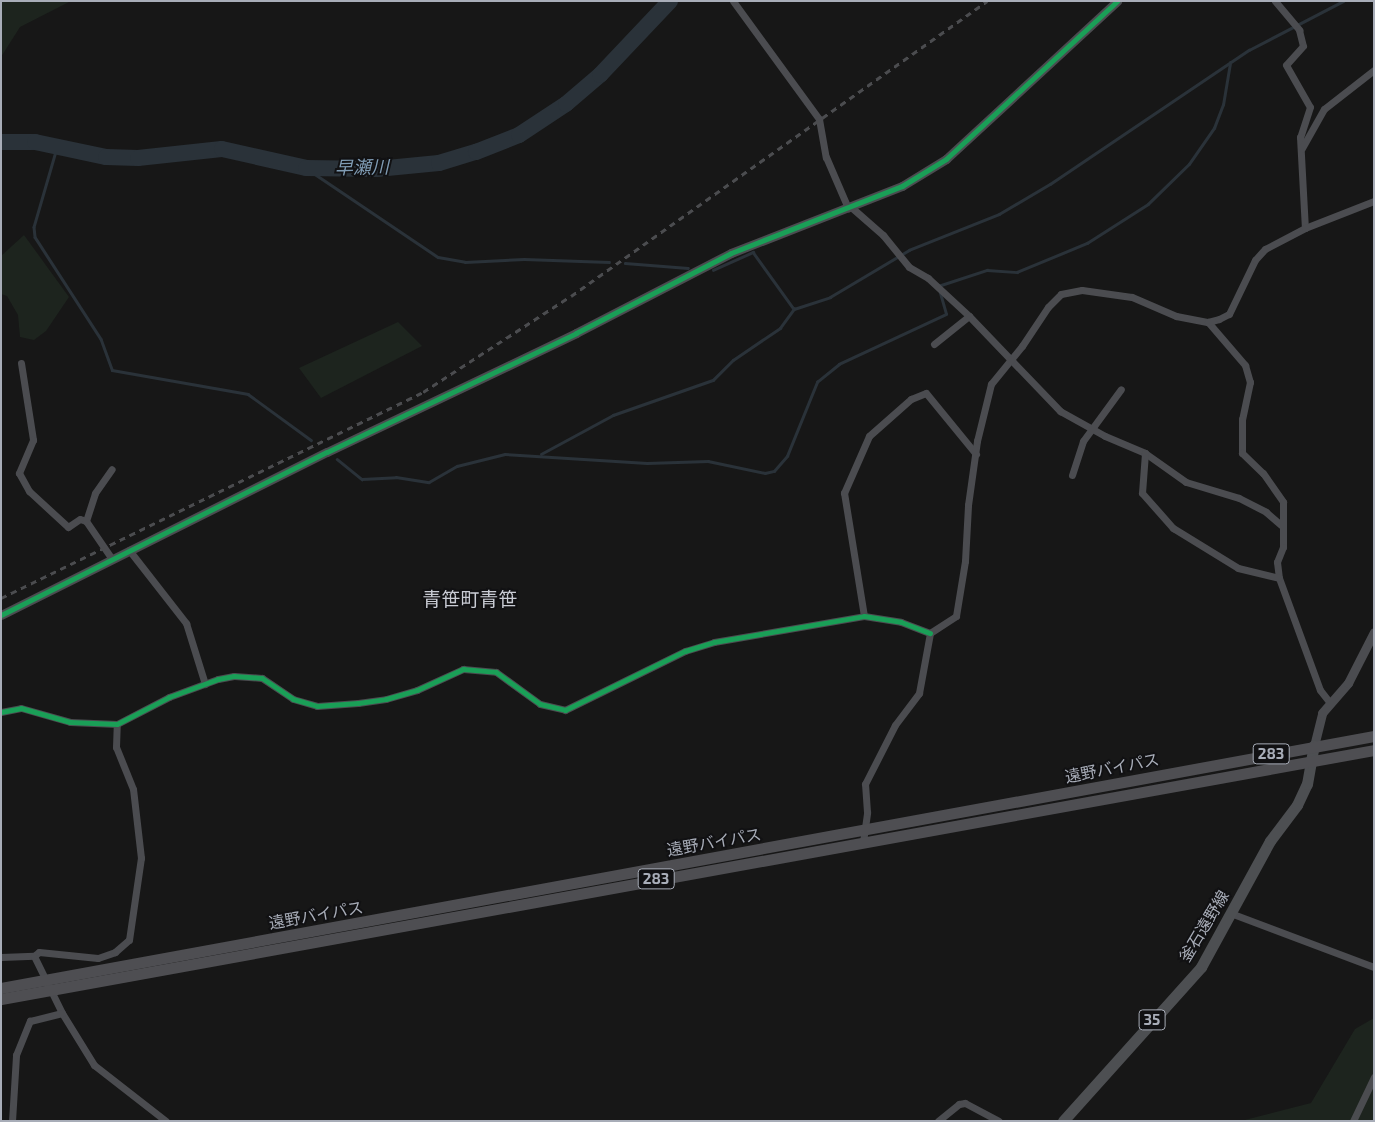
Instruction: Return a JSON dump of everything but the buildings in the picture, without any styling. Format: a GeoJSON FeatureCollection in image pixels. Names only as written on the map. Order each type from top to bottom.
{"type":"FeatureCollection","features":[{"type":"Feature","properties":{"kind":"highway","name":"遠野バイパス"},"geometry":{"type":"LineString","coordinates":[[864,836],[1314,746],[1374,736]]}},
{"type":"Feature","properties":{"kind":"highway","name":"遠野バイパス"},"geometry":{"type":"LineString","coordinates":[[1,999],[49,985],[522,898],[864,836],[1312,762],[1374,750]]}},
{"type":"Feature","properties":{"kind":"highway","name":"遠野バイパス"},"geometry":{"type":"LineString","coordinates":[[1,988],[49,985]]}},
{"type":"Feature","properties":{"kind":"main road","name":"釜石遠野線"},"geometry":{"type":"LineString","coordinates":[[1063,1121],[1201,967],[1233,914],[1270,841],[1300,800],[1312,762],[1314,746]]}},
{"type":"Feature","properties":{"kind":"street"},"geometry":{"type":"LineString","coordinates":[[733,1],[819,118],[826,157],[849,208],[898,252],[904,261],[932,282],[969,316],[1060,411],[1105,436],[1146,453],[1186,482],[1239,498],[1266,512],[1281,525]]}},
{"type":"Feature","properties":{"kind":"street"},"geometry":{"type":"LineString","coordinates":[[1,615],[129,550],[576,333],[731,253],[902,186],[946,159],[1117,1]]}},
{"type":"Feature","properties":{"kind":"street"},"geometry":{"type":"LineString","coordinates":[[1275,1],[1298,30],[1303,46],[1286,65],[1310,107],[1300,137],[1305,228]]}},
{"type":"Feature","properties":{"kind":"street"},"geometry":{"type":"LineString","coordinates":[[1302,148],[1324,109],[1374,70]]}},
{"type":"Feature","properties":{"kind":"street"},"geometry":{"type":"LineString","coordinates":[[864,836],[865,784],[895,725],[919,693],[930,633],[956,616],[976,454],[991,384],[1012,359],[1048,307],[1061,294],[1082,290],[1132,297],[1176,316],[1208,322],[1228,314],[1255,260],[1265,249],[1305,228],[1374,201]]}},
{"type":"Feature","properties":{"kind":"street"},"geometry":{"type":"LineString","coordinates":[[934,344],[969,316]]}},
{"type":"Feature","properties":{"kind":"street"},"geometry":{"type":"LineString","coordinates":[[1208,322],[1245,365],[1250,382],[1242,419],[1242,453],[1264,473],[1283,502],[1281,525],[1283,547],[1277,562],[1279,578],[1320,690],[1330,703]]}},
{"type":"Feature","properties":{"kind":"street"},"geometry":{"type":"LineString","coordinates":[[21,363],[33,440],[20,472],[29,491],[68,527],[80,519],[86,521],[112,559]]}},
{"type":"Feature","properties":{"kind":"street"},"geometry":{"type":"LineString","coordinates":[[1072,475],[1083,442],[1095,429],[1121,389]]}},
{"type":"Feature","properties":{"kind":"street"},"geometry":{"type":"LineString","coordinates":[[864,616],[844,493],[869,436],[911,399],[926,393],[976,454]]}},
{"type":"Feature","properties":{"kind":"street"},"geometry":{"type":"LineString","coordinates":[[1146,453],[1142,493],[1173,528],[1238,568],[1279,578]]}},
{"type":"Feature","properties":{"kind":"street"},"geometry":{"type":"LineString","coordinates":[[86,521],[95,493],[112,469]]}},
{"type":"Feature","properties":{"kind":"street"},"geometry":{"type":"LineString","coordinates":[[129,550],[186,623],[205,684]]}},
{"type":"Feature","properties":{"kind":"street"},"geometry":{"type":"LineString","coordinates":[[1,712],[21,708],[70,722],[118,724],[169,697],[234,676],[262,678],[293,699],[317,706],[386,700],[435,683],[463,669],[496,672],[540,704],[565,710],[685,652],[714,642],[864,616],[902,622],[930,633]]}},
{"type":"Feature","properties":{"kind":"street"},"geometry":{"type":"LineString","coordinates":[[1314,746],[1320,719],[1330,703],[1348,683],[1374,632]]}},
{"type":"Feature","properties":{"kind":"street"},"geometry":{"type":"LineString","coordinates":[[1,957],[34,956],[39,952],[98,958],[115,952],[129,940],[141,858],[134,789],[116,747],[118,724]]}},
{"type":"Feature","properties":{"kind":"street"},"geometry":{"type":"LineString","coordinates":[[1233,914],[1374,967]]}},
{"type":"Feature","properties":{"kind":"street"},"geometry":{"type":"LineString","coordinates":[[34,956],[62,1013],[94,1065],[166,1121]]}},
{"type":"Feature","properties":{"kind":"street"},"geometry":{"type":"LineString","coordinates":[[12,1121],[16,1056],[30,1021],[62,1013]]}},
{"type":"Feature","properties":{"kind":"street"},"geometry":{"type":"LineString","coordinates":[[1352,1121],[1374,1077]]}},
{"type":"Feature","properties":{"kind":"street"},"geometry":{"type":"LineString","coordinates":[[938,1121],[959,1104],[965,1103],[999,1121]]}},
{"type":"Feature","properties":{"kind":"shaded area"},"geometry":{"type":"Polygon","coordinates":[[[1,1],[71,1],[20,27],[1,57],[1,1]]]}},
{"type":"Feature","properties":{"kind":"shaded area"},"geometry":{"type":"Polygon","coordinates":[[[24,235],[69,297],[46,331],[34,340],[20,337],[18,315],[7,296],[1,294],[1,256],[24,235]]]}},
{"type":"Feature","properties":{"kind":"shaded area"},"geometry":{"type":"Polygon","coordinates":[[[398,322],[422,346],[321,398],[299,368],[398,322]]]}},
{"type":"Feature","properties":{"kind":"shaded area"},"geometry":{"type":"Polygon","coordinates":[[[1374,1018],[1374,1121],[1241,1121],[1311,1103],[1355,1029],[1374,1018]]]}},
{"type":"Feature","properties":{"kind":"waterway","name":"早瀬川"},"geometry":{"type":"LineString","coordinates":[[1,142],[35,142],[106,157],[138,158],[222,149],[306,168],[377,169],[439,163],[476,152],[519,135],[566,104],[600,75],[670,1]]}},
{"type":"Feature","properties":{"kind":"waterway"},"geometry":{"type":"LineString","coordinates":[[541,454],[613,415],[713,380],[733,360],[780,328],[794,309],[830,297],[909,250],[999,214],[1050,184],[1249,50],[1343,1]]}},
{"type":"Feature","properties":{"kind":"waterway"},"geometry":{"type":"LineString","coordinates":[[938,286],[987,270],[1017,272],[1087,243],[1148,204],[1189,164],[1214,128],[1223,105],[1230,63]]}},
{"type":"Feature","properties":{"kind":"waterway"},"geometry":{"type":"LineString","coordinates":[[57,148],[34,227],[35,237],[101,339],[112,370],[248,394],[311,440]]}},
{"type":"Feature","properties":{"kind":"waterway"},"geometry":{"type":"LineString","coordinates":[[306,168],[438,257],[465,262],[524,259],[609,262]]}},
{"type":"Feature","properties":{"kind":"waterway"},"geometry":{"type":"LineString","coordinates":[[713,270],[753,252],[794,309]]}},
{"type":"Feature","properties":{"kind":"waterway"},"geometry":{"type":"LineString","coordinates":[[625,263],[688,268]]}},
{"type":"Feature","properties":{"kind":"waterway"},"geometry":{"type":"LineString","coordinates":[[337,459],[362,479],[396,477],[429,482],[457,466],[505,454],[647,463],[708,461],[765,473],[774,471],[787,456],[817,382],[839,364],[946,314],[940,293]]}},
{"type":"Feature","properties":{"kind":"railway"},"geometry":{"type":"LineString","coordinates":[[1,598],[423,392],[571,296],[987,1]]}},
{"type":"Feature","properties":{"kind":"cycle path"},"geometry":{"type":"LineString","coordinates":[[1,615],[327,452],[576,333],[731,253],[902,186],[946,159],[1117,1]]}},
{"type":"Feature","properties":{"kind":"cycle path"},"geometry":{"type":"LineString","coordinates":[[1,712],[21,708],[70,722],[117,724],[169,697],[218,679],[234,676],[262,678],[293,699],[317,706],[358,703],[386,699],[417,690],[463,669],[496,672],[540,704],[565,710],[685,651],[714,642],[864,616],[901,622],[930,633]]}},
{"type":"Feature","properties":{"kind":"district","name":"青笹町青笹"},"geometry":{"type":"Point","coordinates":[470,599]}}]}
